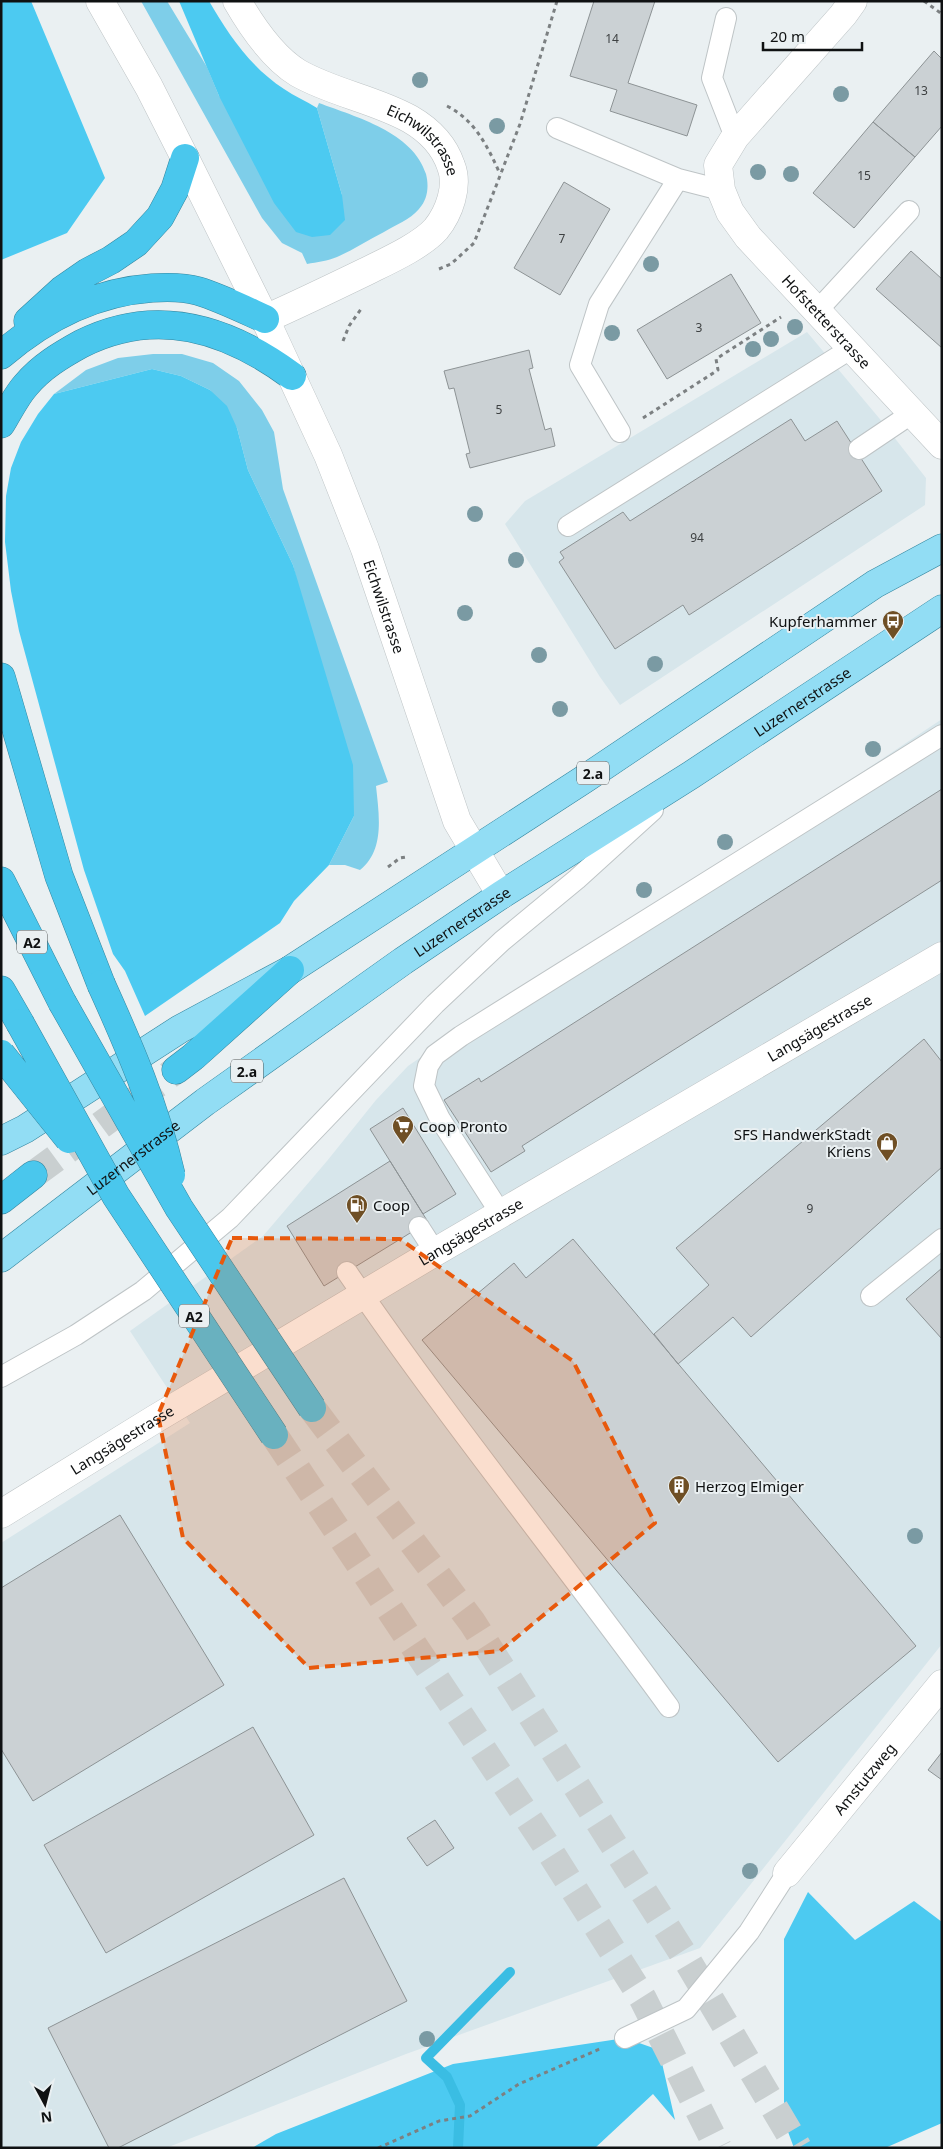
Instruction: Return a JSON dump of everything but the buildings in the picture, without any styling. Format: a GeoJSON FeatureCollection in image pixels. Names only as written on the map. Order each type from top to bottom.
{"type":"FeatureCollection","features":[{"type":"Feature","properties":{"kind":"highway"},"geometry":{"type":"LineString","coordinates":[[1,354],[14,336],[38,310],[62,290],[136,243],[160,217],[176,189],[185,158]]}},
{"type":"Feature","properties":{"kind":"highway"},"geometry":{"type":"LineString","coordinates":[[1,354],[46,321],[84,303],[129,290],[166,288],[197,291],[265,319]]}},
{"type":"Feature","properties":{"kind":"highway"},"geometry":{"type":"LineString","coordinates":[[1,424],[25,385],[46,366],[69,350],[97,336],[128,328],[156,324],[177,324],[201,329],[227,338],[265,356],[292,376]]}},
{"type":"Feature","properties":{"kind":"highway"},"geometry":{"type":"LineString","coordinates":[[1,678],[28,776],[59,876],[101,984],[142,1075],[164,1144],[179,1208]]}},
{"type":"Feature","properties":{"kind":"highway","name":"A2"},"geometry":{"type":"LineString","coordinates":[[1,882],[62,1002],[179,1208],[312,1408]]}},
{"type":"Feature","properties":{"kind":"highway"},"geometry":{"type":"LineString","coordinates":[[176,1070],[290,970]]}},
{"type":"Feature","properties":{"kind":"highway","name":"A2"},"geometry":{"type":"LineString","coordinates":[[1,990],[116,1196],[274,1435]]}},
{"type":"Feature","properties":{"kind":"highway"},"geometry":{"type":"LineString","coordinates":[[1,1054],[116,1196]]}},
{"type":"Feature","properties":{"kind":"highway"},"geometry":{"type":"LineString","coordinates":[[1,1200],[33,1175]]}},
{"type":"Feature","properties":{"kind":"main road","name":"2.a"},"geometry":{"type":"LineString","coordinates":[[1,1141],[25,1129],[180,1029],[290,970],[474,851],[875,584],[942,548]]}},
{"type":"Feature","properties":{"kind":"main road","name":"Luzernerstrasse"},"geometry":{"type":"LineString","coordinates":[[1,1258],[125,1162],[295,1036],[502,894],[691,776],[942,609]]}},
{"type":"Feature","properties":{"kind":"main road"},"geometry":{"type":"LineString","coordinates":[[914,627],[942,625]]}},
{"type":"Feature","properties":{"kind":"street","name":"Eichwilstrasse"},"geometry":{"type":"LineString","coordinates":[[100,1],[149,87],[292,376],[328,456],[365,549],[457,821],[502,894]]}},
{"type":"Feature","properties":{"kind":"street","name":"Eichwilstrasse"},"geometry":{"type":"LineString","coordinates":[[237,1],[272,52],[297,72],[317,82],[375,102],[410,119],[429,132],[443,147],[454,174],[449,208],[435,230],[403,254],[265,319]]}},
{"type":"Feature","properties":{"kind":"street","name":"Hofstetterstrasse"},"geometry":{"type":"LineString","coordinates":[[841,6],[735,137],[718,166],[721,190],[730,212],[748,237],[911,414],[942,445]]}},
{"type":"Feature","properties":{"kind":"street","name":"Langsägestrasse"},"geometry":{"type":"LineString","coordinates":[[1,1514],[155,1419],[436,1252],[941,958]]}},
{"type":"Feature","properties":{"kind":"street","name":"Amstutzweg"},"geometry":{"type":"LineString","coordinates":[[787,1873],[942,1684]]}},
{"type":"Feature","properties":{"kind":"lane"},"geometry":{"type":"LineString","coordinates":[[726,18],[712,78],[735,137]]}},
{"type":"Feature","properties":{"kind":"lane"},"geometry":{"type":"LineString","coordinates":[[557,128],[678,179],[721,190]]}},
{"type":"Feature","properties":{"kind":"lane"},"geometry":{"type":"LineString","coordinates":[[620,432],[580,365],[599,304],[678,179]]}},
{"type":"Feature","properties":{"kind":"lane"},"geometry":{"type":"LineString","coordinates":[[817,311],[909,211]]}},
{"type":"Feature","properties":{"kind":"lane"},"geometry":{"type":"LineString","coordinates":[[568,526],[852,348]]}},
{"type":"Feature","properties":{"kind":"lane"},"geometry":{"type":"LineString","coordinates":[[859,449],[911,414]]}},
{"type":"Feature","properties":{"kind":"lane"},"geometry":{"type":"LineString","coordinates":[[501,1214],[440,1119],[424,1086],[428,1066],[435,1055],[461,1036],[942,735]]}},
{"type":"Feature","properties":{"kind":"lane"},"geometry":{"type":"LineString","coordinates":[[1,1377],[76,1335],[143,1291],[230,1218],[435,1004],[502,941],[577,879],[691,776]]}},
{"type":"Feature","properties":{"kind":"lane"},"geometry":{"type":"LineString","coordinates":[[419,1227],[436,1252]]}},
{"type":"Feature","properties":{"kind":"lane"},"geometry":{"type":"LineString","coordinates":[[871,1296],[942,1239]]}},
{"type":"Feature","properties":{"kind":"lane"},"geometry":{"type":"LineString","coordinates":[[347,1272],[669,1707]]}},
{"type":"Feature","properties":{"kind":"lane"},"geometry":{"type":"LineString","coordinates":[[625,2038],[686,2009],[748,1932],[787,1873]]}},
{"type":"Feature","properties":{"kind":"path"},"geometry":{"type":"LineString","coordinates":[[924,1],[942,14]]}},
{"type":"Feature","properties":{"kind":"path"},"geometry":{"type":"LineString","coordinates":[[620,432],[718,370],[716,359],[787,314]]}},
{"type":"Feature","properties":{"kind":"path"},"geometry":{"type":"LineString","coordinates":[[378,2148],[439,2120],[470,2116],[519,2084],[625,2038]]}},
{"type":"Feature","properties":{"kind":"highlighted area"},"geometry":{"type":"Polygon","coordinates":[[[232,1238],[400,1239],[573,1361],[655,1523],[500,1651],[309,1668],[183,1538],[158,1415],[232,1238]]]}},
{"type":"Feature","properties":{"kind":"shaded area"},"geometry":{"type":"Polygon","coordinates":[[[1,1],[31,1],[105,178],[67,233],[1,260],[1,1]]]}},
{"type":"Feature","properties":{"kind":"shaded area"},"geometry":{"type":"Polygon","coordinates":[[[141,1],[167,1],[207,67],[219,96],[342,195],[317,108],[319,103],[382,128],[396,137],[409,147],[419,159],[426,174],[427,192],[422,205],[407,219],[349,251],[330,260],[307,264],[302,253],[282,243],[262,218],[141,1]]]}},
{"type":"Feature","properties":{"kind":"shaded area"},"geometry":{"type":"Polygon","coordinates":[[[179,1],[209,1],[232,38],[261,71],[288,92],[317,108],[342,195],[345,220],[330,235],[312,237],[296,232],[274,203],[219,96],[179,1]]]}},
{"type":"Feature","properties":{"kind":"shaded area"},"geometry":{"type":"Polygon","coordinates":[[[807,332],[926,478],[925,505],[620,705],[600,677],[505,524],[525,501],[807,332]]]}},
{"type":"Feature","properties":{"kind":"shaded area"},"geometry":{"type":"Polygon","coordinates":[[[153,354],[182,354],[213,363],[239,381],[262,410],[274,432],[283,489],[388,782],[376,786],[379,820],[377,842],[368,862],[360,870],[345,865],[329,865],[354,816],[293,565],[248,470],[237,428],[210,390],[181,376],[152,369],[54,394],[86,370],[118,358],[153,354]]]}},
{"type":"Feature","properties":{"kind":"shaded area"},"geometry":{"type":"Polygon","coordinates":[[[152,369],[181,376],[210,390],[227,406],[237,428],[248,470],[293,565],[353,765],[354,816],[329,865],[294,901],[280,923],[145,1016],[125,971],[113,954],[84,870],[19,631],[11,591],[5,542],[6,496],[11,468],[21,442],[38,414],[54,394],[152,369]]]}},
{"type":"Feature","properties":{"kind":"shaded area"},"geometry":{"type":"Polygon","coordinates":[[[942,719],[942,1644],[700,1948],[406,2054],[166,2148],[1,2148],[1,1543],[190,1423],[130,1331],[263,1236],[376,1100],[408,1066],[481,1016],[942,719]]]}},
{"type":"Feature","properties":{"kind":"shaded area"},"geometry":{"type":"Polygon","coordinates":[[[808,1892],[855,1940],[914,1901],[942,1922],[942,2123],[885,2148],[794,2148],[784,2121],[784,1939],[808,1892]]]}},
{"type":"Feature","properties":{"kind":"shaded area"},"geometry":{"type":"Polygon","coordinates":[[[625,2038],[659,2050],[675,2120],[653,2094],[595,2148],[252,2148],[276,2134],[453,2064],[625,2038]]]}},
{"type":"Feature","properties":{"kind":"waterway"},"geometry":{"type":"LineString","coordinates":[[458,2148],[460,2105],[447,2077],[426,2058],[510,1972]]}},
{"type":"Feature","properties":{"kind":"tunnel"},"geometry":{"type":"LineString","coordinates":[[33,1175],[176,1070]]}},
{"type":"Feature","properties":{"kind":"tunnel"},"geometry":{"type":"LineString","coordinates":[[312,1408],[472,1622],[687,1960],[798,2148]]}},
{"type":"Feature","properties":{"kind":"tunnel"},"geometry":{"type":"LineString","coordinates":[[274,1435],[544,1842],[643,1999],[718,2148]]}},
{"type":"Feature","properties":{"kind":"place","name":"Kupferhammer"},"geometry":{"type":"Point","coordinates":[893,640]}},
{"type":"Feature","properties":{"kind":"place","name":"Coop Pronto"},"geometry":{"type":"Point","coordinates":[403,1145]}},
{"type":"Feature","properties":{"kind":"place","name":"SFS HandwerkStadt Kriens"},"geometry":{"type":"Point","coordinates":[887,1162]}},
{"type":"Feature","properties":{"kind":"place","name":"Coop"},"geometry":{"type":"Point","coordinates":[357,1224]}},
{"type":"Feature","properties":{"kind":"place","name":"Herzog Elmiger"},"geometry":{"type":"Point","coordinates":[679,1505]}}]}
